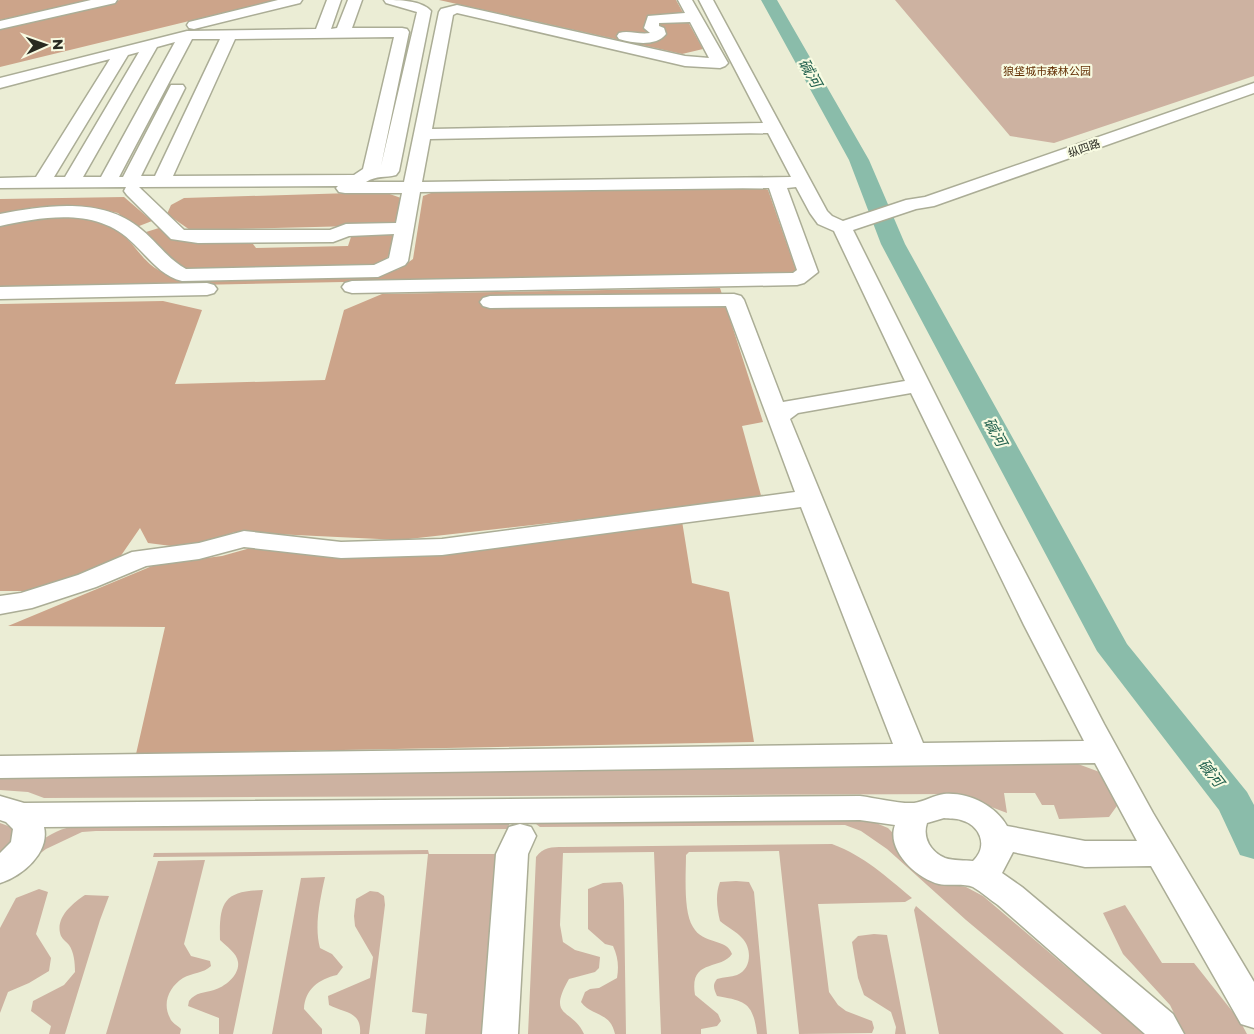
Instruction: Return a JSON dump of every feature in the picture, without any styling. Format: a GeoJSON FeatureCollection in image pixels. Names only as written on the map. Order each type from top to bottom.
{"type":"FeatureCollection","features":[{"type":"Feature","properties":{"kind":"street"},"geometry":{"type":"LineString","coordinates":[[0,25],[110,0]]}},
{"type":"Feature","properties":{"kind":"street"},"geometry":{"type":"LineString","coordinates":[[322,33],[334,0]]}},
{"type":"Feature","properties":{"kind":"street"},"geometry":{"type":"LineString","coordinates":[[343,33],[355,0]]}},
{"type":"Feature","properties":{"kind":"street"},"geometry":{"type":"LineString","coordinates":[[0,183],[107,182],[131,187],[160,182],[358,180],[371,171],[390,171],[424,11],[418,7],[390,0]]}},
{"type":"Feature","properties":{"kind":"street"},"geometry":{"type":"LineString","coordinates":[[415,0],[686,61],[720,64],[685,0]]}},
{"type":"Feature","properties":{"kind":"street"},"geometry":{"type":"LineString","coordinates":[[706,0],[819,213],[825,220],[842,226],[1010,573],[1160,853],[1254,1013]]}},
{"type":"Feature","properties":{"kind":"street"},"geometry":{"type":"LineString","coordinates":[[277,34],[293,1]]}},
{"type":"Feature","properties":{"kind":"street"},"geometry":{"type":"LineString","coordinates":[[0,83],[195,32],[293,1]]}},
{"type":"Feature","properties":{"kind":"street"},"geometry":{"type":"LineString","coordinates":[[0,220],[22,215],[58,212],[97,214],[124,225],[170,269],[182,275],[378,270],[398,261],[446,29],[446,12],[454,9],[484,6],[636,38],[651,38],[659,34],[659,31],[651,28],[650,24],[653,19],[695,17]]}},
{"type":"Feature","properties":{"kind":"street"},"geometry":{"type":"LineString","coordinates":[[0,74],[195,32],[277,34],[402,32],[371,171]]}},
{"type":"Feature","properties":{"kind":"street"},"geometry":{"type":"LineString","coordinates":[[107,182],[195,32]]}},
{"type":"Feature","properties":{"kind":"street"},"geometry":{"type":"LineString","coordinates":[[131,187],[195,32]]}},
{"type":"Feature","properties":{"kind":"street"},"geometry":{"type":"LineString","coordinates":[[160,182],[228,34]]}},
{"type":"Feature","properties":{"kind":"street"},"geometry":{"type":"LineString","coordinates":[[71,183],[151,44]]}},
{"type":"Feature","properties":{"kind":"street"},"geometry":{"type":"LineString","coordinates":[[41,183],[122,52]]}},
{"type":"Feature","properties":{"kind":"street","name":"纵四路"},"geometry":{"type":"LineString","coordinates":[[842,226],[955,193],[1254,88]]}},
{"type":"Feature","properties":{"kind":"street"},"geometry":{"type":"LineString","coordinates":[[424,134],[774,128]]}},
{"type":"Feature","properties":{"kind":"street"},"geometry":{"type":"LineString","coordinates":[[0,293],[797,279],[808,272],[776,182]]}},
{"type":"Feature","properties":{"kind":"street"},"geometry":{"type":"LineString","coordinates":[[0,193],[131,187],[414,187],[802,182]]}},
{"type":"Feature","properties":{"kind":"street"},"geometry":{"type":"LineString","coordinates":[[131,187],[178,234],[198,237],[333,236],[346,230],[405,228]]}},
{"type":"Feature","properties":{"kind":"street"},"geometry":{"type":"LineString","coordinates":[[330,287],[364,302],[734,300],[778,418],[912,754]]}},
{"type":"Feature","properties":{"kind":"street"},"geometry":{"type":"LineString","coordinates":[[778,418],[791,407],[919,385]]}},
{"type":"Feature","properties":{"kind":"street"},"geometry":{"type":"LineString","coordinates":[[0,605],[23,602],[87,581],[141,558],[198,551],[244,540],[341,550],[442,547],[810,498]]}},
{"type":"Feature","properties":{"kind":"street"},"geometry":{"type":"LineString","coordinates":[[0,767],[1105,752]]}},
{"type":"Feature","properties":{"kind":"street"},"geometry":{"type":"LineString","coordinates":[[11,812],[860,808],[914,815],[944,806],[967,809],[984,817],[997,836],[998,852],[989,866],[979,874]]}},
{"type":"Feature","properties":{"kind":"street"},"geometry":{"type":"LineString","coordinates":[[0,870],[22,853],[28,841],[30,829],[11,812]]}},
{"type":"Feature","properties":{"kind":"street"},"geometry":{"type":"LineString","coordinates":[[914,815],[908,832],[911,844],[924,860],[940,871],[979,874],[1018,902],[1160,1024],[1166,1034]]}},
{"type":"Feature","properties":{"kind":"street"},"geometry":{"type":"LineString","coordinates":[[500,1034],[512,854],[520,836],[524,871],[514,1034]]}},
{"type":"Feature","properties":{"kind":"street"},"geometry":{"type":"LineString","coordinates":[[997,836],[1085,854],[1160,853]]}},
{"type":"Feature","properties":{"kind":"green space","name":"狼垡城市森林公园"},"geometry":{"type":"Polygon","coordinates":[[[895,0],[1254,0],[1254,76],[1054,143],[1010,136],[895,0]]]}},
{"type":"Feature","properties":{"kind":"green space"},"geometry":{"type":"Polygon","coordinates":[[[1052,760],[1078,764],[1105,774],[1119,803],[1109,817],[1059,819],[1054,805],[1042,805],[1035,793],[1004,793],[1007,813],[957,794],[44,798],[28,792],[0,790],[0,778],[948,766],[1052,760]]]}},
{"type":"Feature","properties":{"kind":"green space"},"geometry":{"type":"Polygon","coordinates":[[[510,820],[508,829],[82,832],[46,849],[0,884],[0,879],[33,847],[51,834],[72,827],[510,820]]]}},
{"type":"Feature","properties":{"kind":"green space"},"geometry":{"type":"Polygon","coordinates":[[[859,820],[876,823],[888,828],[942,883],[966,887],[983,896],[1145,1034],[1102,1034],[966,920],[887,849],[861,831],[845,825],[540,827],[536,824],[541,821],[859,820]]]}},
{"type":"Feature","properties":{"kind":"green space"},"geometry":{"type":"Polygon","coordinates":[[[0,823],[11,827],[15,836],[0,859],[0,823]]]}},
{"type":"Feature","properties":{"kind":"green space"},"geometry":{"type":"Polygon","coordinates":[[[832,844],[865,861],[912,898],[905,902],[818,904],[829,992],[838,1005],[846,1011],[872,1021],[874,1028],[872,1033],[799,1034],[779,851],[689,852],[686,855],[686,902],[693,927],[697,933],[725,946],[732,954],[727,959],[701,970],[697,975],[694,983],[695,995],[718,1014],[721,1021],[717,1026],[701,1029],[701,1034],[661,1034],[654,852],[563,853],[560,925],[563,942],[575,950],[600,957],[599,968],[595,972],[569,979],[560,1001],[564,1012],[574,1020],[584,1034],[528,1034],[536,857],[542,851],[548,848],[559,847],[832,844]]]}},
{"type":"Feature","properties":{"kind":"green space"},"geometry":{"type":"Polygon","coordinates":[[[428,850],[429,854],[500,854],[487,1034],[425,1034],[427,1014],[412,1012],[428,854],[153,857],[154,853],[428,850]]]}},
{"type":"Feature","properties":{"kind":"green space"},"geometry":{"type":"Polygon","coordinates":[[[205,860],[184,944],[191,956],[210,961],[211,966],[183,978],[174,986],[168,996],[168,1012],[172,1021],[181,1029],[180,1034],[106,1034],[158,861],[205,860]]]}},
{"type":"Feature","properties":{"kind":"green space"},"geometry":{"type":"Polygon","coordinates":[[[325,877],[318,913],[318,940],[320,948],[332,954],[343,967],[337,975],[324,979],[314,986],[305,1002],[304,1009],[322,1029],[322,1034],[272,1034],[301,878],[325,877]]]}},
{"type":"Feature","properties":{"kind":"green space"},"geometry":{"type":"Polygon","coordinates":[[[621,882],[623,885],[624,901],[626,1034],[615,1034],[609,1021],[585,1007],[581,1002],[585,992],[590,989],[599,988],[617,978],[618,969],[613,946],[605,944],[588,929],[588,889],[603,883],[621,882]]]}},
{"type":"Feature","properties":{"kind":"green space"},"geometry":{"type":"Polygon","coordinates":[[[720,882],[749,882],[754,892],[767,1034],[757,1034],[753,1016],[746,1005],[735,1000],[717,996],[714,989],[714,983],[717,979],[737,975],[746,968],[748,963],[748,947],[737,933],[720,921],[718,911],[717,897],[720,882]]]}},
{"type":"Feature","properties":{"kind":"green space"},"geometry":{"type":"Polygon","coordinates":[[[39,889],[48,892],[36,934],[51,958],[49,971],[29,983],[8,992],[0,1013],[0,928],[16,898],[39,889]]]}},
{"type":"Feature","properties":{"kind":"green space"},"geometry":{"type":"Polygon","coordinates":[[[263,890],[233,1034],[219,1034],[219,1018],[188,1006],[189,1001],[197,994],[223,986],[231,980],[237,971],[238,962],[236,956],[220,940],[221,916],[226,901],[240,893],[263,890]]]}},
{"type":"Feature","properties":{"kind":"green space"},"geometry":{"type":"Polygon","coordinates":[[[370,891],[378,892],[384,896],[385,905],[369,1034],[360,1034],[360,1026],[355,1017],[329,1005],[328,996],[370,978],[373,957],[355,926],[354,916],[356,899],[370,891]]]}},
{"type":"Feature","properties":{"kind":"green space"},"geometry":{"type":"Polygon","coordinates":[[[85,895],[109,896],[65,1034],[49,1034],[51,1026],[31,1011],[33,1001],[64,985],[75,972],[73,954],[69,945],[61,936],[60,923],[70,907],[85,895]]]}},
{"type":"Feature","properties":{"kind":"green space"},"geometry":{"type":"Polygon","coordinates":[[[1125,905],[1162,963],[1194,963],[1240,1021],[1247,1034],[1184,1034],[1170,1005],[1123,954],[1103,913],[1125,905]]]}},
{"type":"Feature","properties":{"kind":"green space"},"geometry":{"type":"Polygon","coordinates":[[[916,906],[1064,1034],[939,1034],[914,910],[916,906]]]}},
{"type":"Feature","properties":{"kind":"green space"},"geometry":{"type":"Polygon","coordinates":[[[887,935],[906,1034],[895,1034],[896,1027],[891,1012],[864,995],[858,978],[852,942],[858,936],[887,935]]]}},
{"type":"Feature","properties":{"kind":"shaded area"},"geometry":{"type":"Polygon","coordinates":[[[0,0],[91,0],[0,20],[0,0]]]}},
{"type":"Feature","properties":{"kind":"shaded area"},"geometry":{"type":"Polygon","coordinates":[[[120,0],[276,0],[0,67],[0,27],[120,0]]]}},
{"type":"Feature","properties":{"kind":"shaded area"},"geometry":{"type":"Polygon","coordinates":[[[439,0],[676,0],[703,49],[682,54],[439,0]]]}},
{"type":"Feature","properties":{"kind":"shaded area"},"geometry":{"type":"Polygon","coordinates":[[[760,187],[768,190],[796,270],[791,273],[0,289],[0,225],[41,217],[73,215],[101,220],[112,225],[122,233],[150,264],[169,275],[183,278],[382,274],[399,269],[413,259],[423,196],[431,193],[760,187]]]}},
{"type":"Feature","properties":{"kind":"shaded area"},"geometry":{"type":"Polygon","coordinates":[[[384,192],[401,198],[395,225],[190,230],[167,214],[171,205],[184,198],[384,192]]]}},
{"type":"Feature","properties":{"kind":"shaded area"},"geometry":{"type":"Polygon","coordinates":[[[124,197],[152,221],[134,228],[118,213],[85,206],[35,207],[0,214],[0,199],[124,197]]]}},
{"type":"Feature","properties":{"kind":"shaded area"},"geometry":{"type":"Polygon","coordinates":[[[159,228],[172,235],[250,240],[256,248],[348,246],[352,234],[394,232],[388,256],[381,262],[366,267],[183,270],[146,232],[159,228]]]}},
{"type":"Feature","properties":{"kind":"shaded area"},"geometry":{"type":"Polygon","coordinates":[[[720,288],[763,422],[742,426],[762,499],[400,540],[235,532],[187,548],[148,543],[140,528],[120,557],[74,581],[29,591],[0,591],[0,304],[163,301],[202,310],[175,384],[325,380],[344,310],[382,294],[720,288]]]}},
{"type":"Feature","properties":{"kind":"shaded area"},"geometry":{"type":"Polygon","coordinates":[[[682,521],[692,583],[729,592],[754,742],[136,754],[165,627],[8,626],[157,564],[222,556],[254,547],[353,558],[448,553],[682,521]]]}},
{"type":"Feature","properties":{"kind":"waterway","name":"碱河"},"geometry":{"type":"LineString","coordinates":[[769,0],[859,160],[893,244],[1114,651],[1234,802],[1254,844]]}}]}
